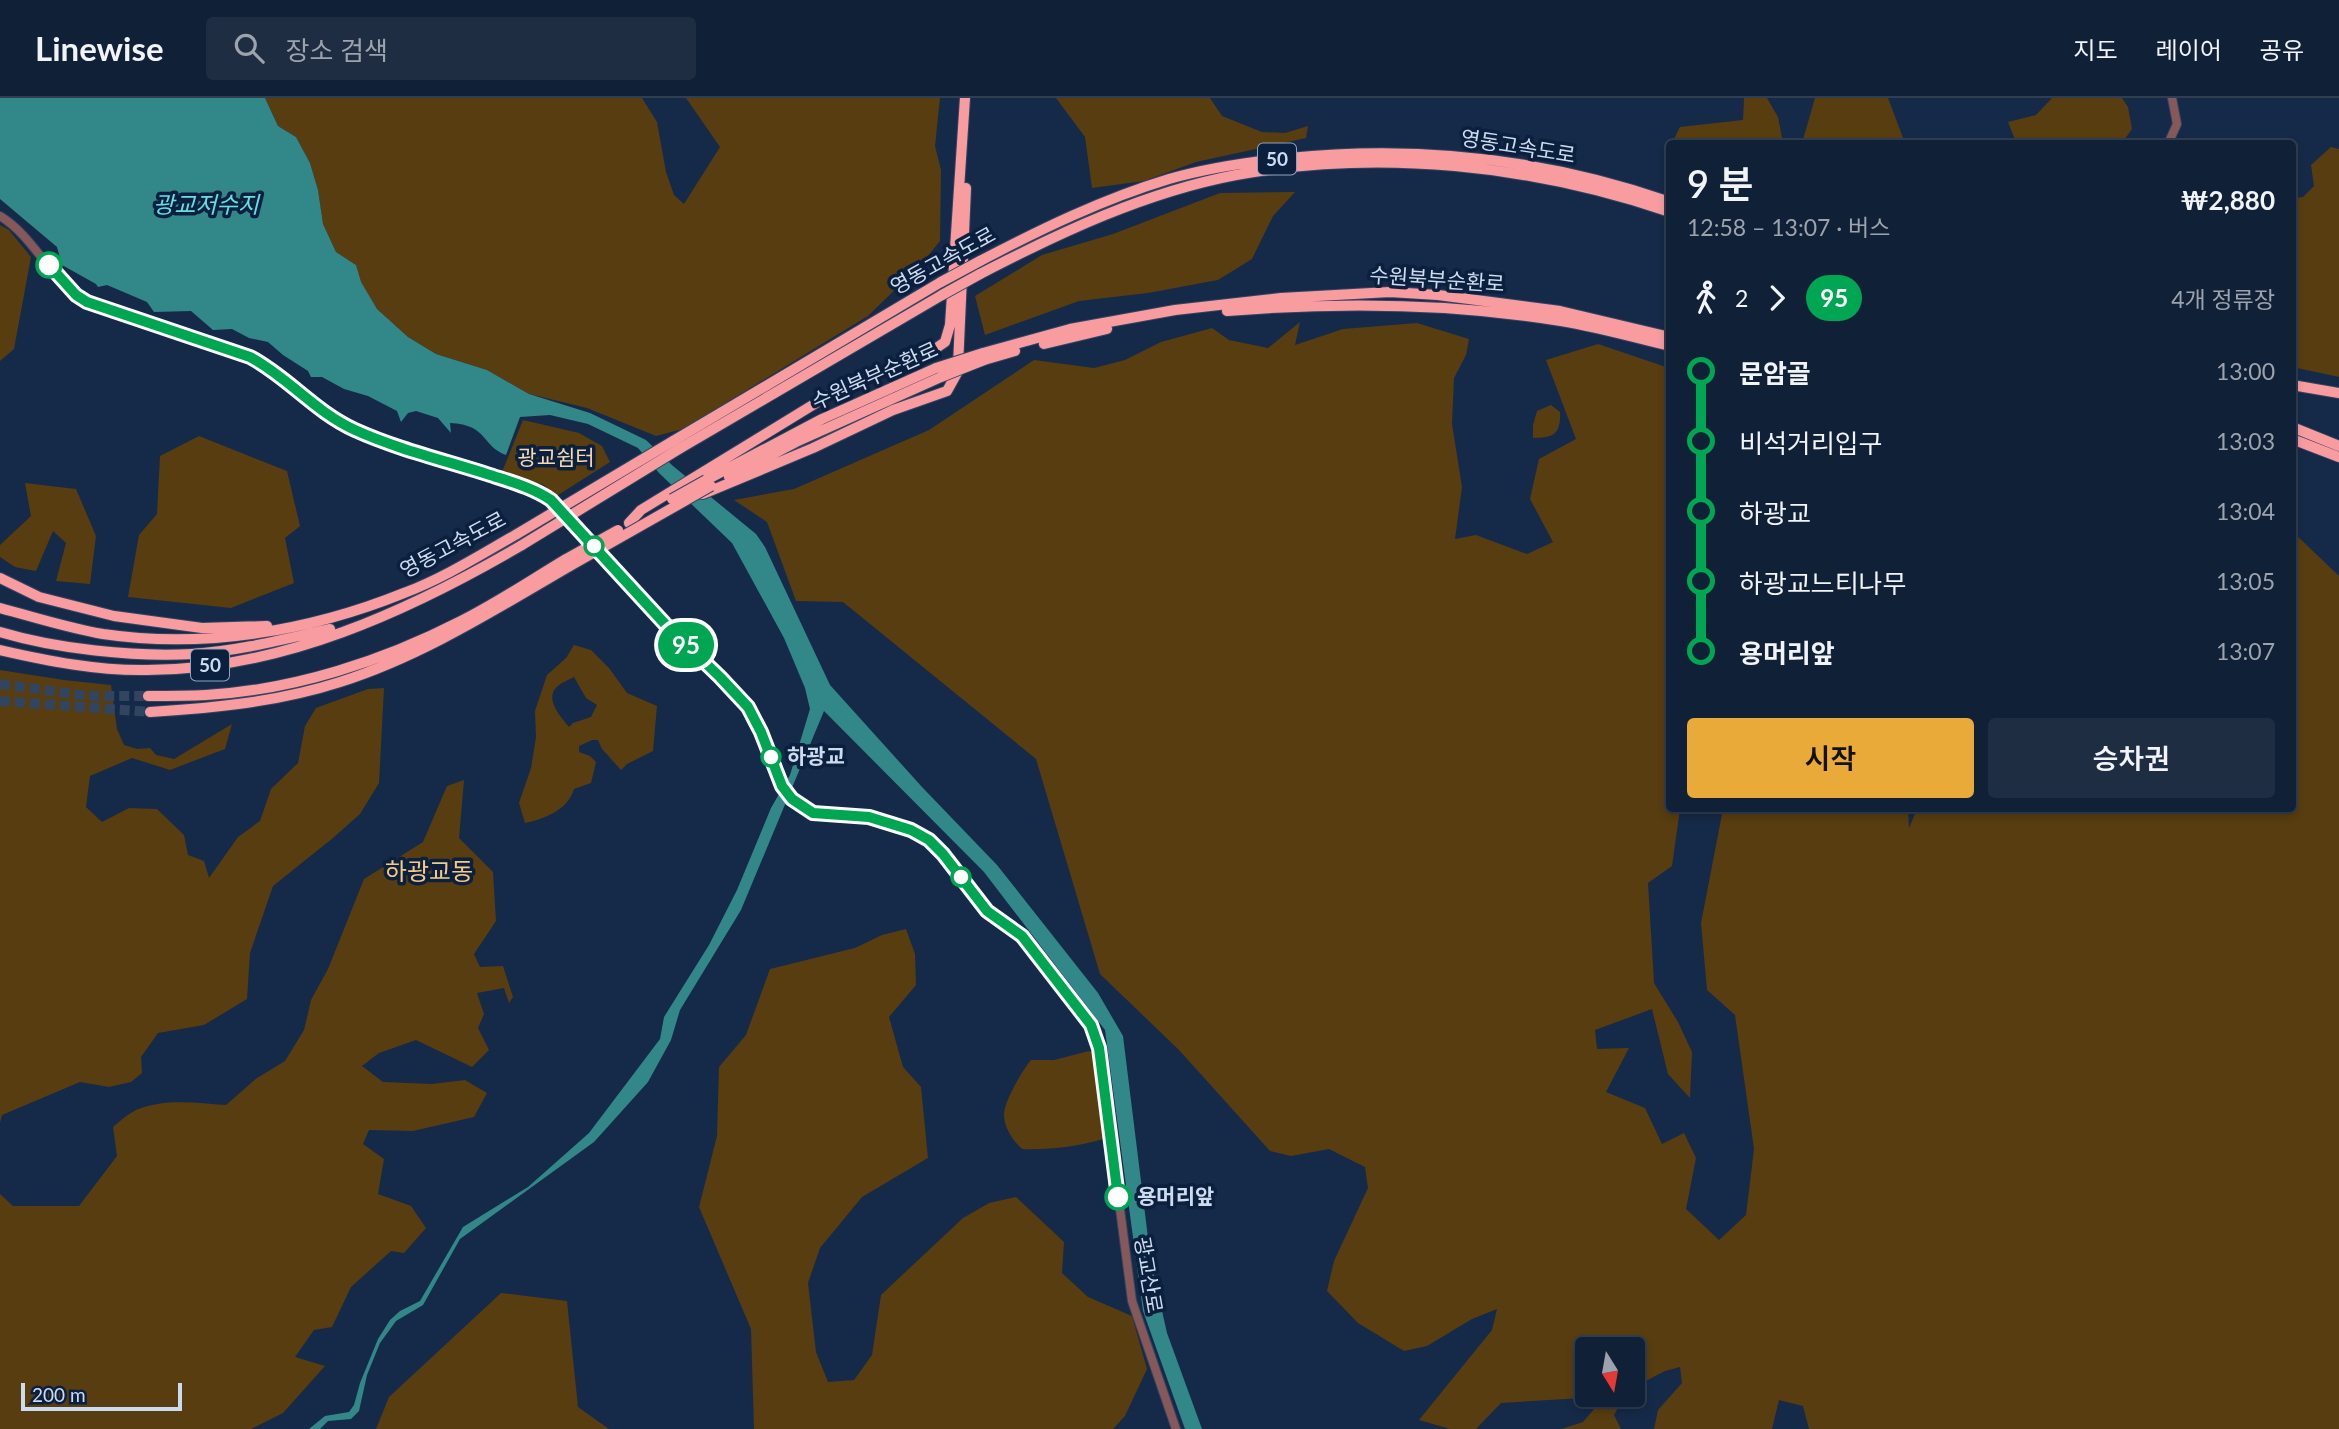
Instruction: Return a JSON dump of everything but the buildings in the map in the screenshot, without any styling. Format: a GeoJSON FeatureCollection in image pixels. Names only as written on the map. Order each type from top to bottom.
{"type":"FeatureCollection","features":[{"type":"Feature","properties":{"kind":"highway"},"geometry":{"type":"LineString","coordinates":[[708,482],[841,388],[932,351],[945,342],[950,325],[965,98]]}},
{"type":"Feature","properties":{"kind":"highway"},"geometry":{"type":"LineString","coordinates":[[708,482],[813,449],[893,411],[947,391],[958,366],[971,98]]}},
{"type":"Feature","properties":{"kind":"highway","name":"영동고속도로"},"geometry":{"type":"LineString","coordinates":[[0,650],[95,668],[148,670],[196,667],[257,658],[337,634],[468,576],[519,539],[941,282],[1043,228],[1123,195],[1171,179],[1234,164],[1317,155],[1396,152],[1487,158],[1556,170],[1624,186],[1666,201]]}},
{"type":"Feature","properties":{"kind":"highway","name":"영동고속도로"},"geometry":{"type":"LineString","coordinates":[[676,445],[1049,238],[1131,205],[1236,175],[1314,166],[1398,162],[1482,168],[1557,180],[1620,195],[1666,211]]}},
{"type":"Feature","properties":{"kind":"highway","name":"수원북부순환로"},"geometry":{"type":"LineString","coordinates":[[150,712],[209,708],[302,693],[393,663],[467,626],[629,523],[822,419],[938,372],[1070,329],[1175,310],[1281,298],[1390,292],[1450,296],[1666,336]]}},
{"type":"Feature","properties":{"kind":"highway","name":"수원북부순환로"},"geometry":{"type":"LineString","coordinates":[[1560,316],[1666,345]]}},
{"type":"Feature","properties":{"kind":"highway"},"geometry":{"type":"LineString","coordinates":[[2296,380],[2339,386]]}},
{"type":"Feature","properties":{"kind":"highway"},"geometry":{"type":"LineString","coordinates":[[2296,386],[2339,393]]}},
{"type":"Feature","properties":{"kind":"highway"},"geometry":{"type":"LineString","coordinates":[[2296,429],[2339,446]]}},
{"type":"Feature","properties":{"kind":"highway"},"geometry":{"type":"LineString","coordinates":[[2296,441],[2339,457]]}},
{"type":"Feature","properties":{"kind":"highway","name":"수원북부순환로"},"geometry":{"type":"LineString","coordinates":[[148,696],[208,695],[310,678],[390,653],[461,621],[664,511],[708,482]]}},
{"type":"Feature","properties":{"kind":"highway","name":"영동고속도로"},"geometry":{"type":"LineString","coordinates":[[0,608],[73,629],[106,634],[185,639],[253,635],[334,618],[406,593],[519,539]]}},
{"type":"Feature","properties":{"kind":"highway","name":"영동고속도로"},"geometry":{"type":"LineString","coordinates":[[0,578],[39,597],[114,616],[202,628],[295,626]]}},
{"type":"Feature","properties":{"kind":"highway","name":"영동고속도로"},"geometry":{"type":"LineString","coordinates":[[0,632],[96,650],[147,655],[195,653],[255,645],[337,628],[412,603]]}},
{"type":"Feature","properties":{"kind":"street"},"geometry":{"type":"LineString","coordinates":[[2170,140],[2176,124],[2172,98]]}},
{"type":"Feature","properties":{"kind":"street","name":"광교산로"},"geometry":{"type":"LineString","coordinates":[[0,216],[15,227],[70,289],[87,302],[250,357],[266,366],[319,409],[357,431],[536,491],[551,500],[665,624],[748,707],[782,786],[792,799],[813,813],[869,817],[911,830],[929,840],[943,854],[987,911],[1022,936],[1091,1025],[1099,1048],[1132,1301],[1176,1429]]}},
{"type":"Feature","properties":{"kind":"green space"},"geometry":{"type":"Polygon","coordinates":[[[265,98],[642,98],[657,122],[666,172],[674,195],[684,204],[720,147],[686,98],[940,98],[935,146],[941,170],[940,241],[923,262],[868,316],[683,429],[656,436],[587,408],[529,394],[487,370],[436,354],[408,337],[377,309],[360,282],[356,265],[336,252],[323,224],[318,190],[310,163],[296,137],[278,126],[265,98]]]}},
{"type":"Feature","properties":{"kind":"green space"},"geometry":{"type":"Polygon","coordinates":[[[1056,98],[1210,98],[1222,116],[1262,132],[1285,133],[1308,126],[1306,138],[1196,162],[1144,181],[1092,188],[1085,137],[1056,98]]]}},
{"type":"Feature","properties":{"kind":"green space"},"geometry":{"type":"Polygon","coordinates":[[[1744,98],[1767,98],[1778,117],[1782,140],[1674,140],[1680,127],[1743,120],[1744,98]]]}},
{"type":"Feature","properties":{"kind":"green space"},"geometry":{"type":"Polygon","coordinates":[[[1815,98],[1888,98],[1904,140],[1803,140],[1815,98]]]}},
{"type":"Feature","properties":{"kind":"green space"},"geometry":{"type":"Polygon","coordinates":[[[2052,98],[2122,98],[2128,107],[2132,129],[2124,140],[2015,140],[2008,122],[2036,115],[2052,98]]]}},
{"type":"Feature","properties":{"kind":"green space"},"geometry":{"type":"Polygon","coordinates":[[[2331,147],[2339,149],[2339,377],[2296,368],[2296,198],[2303,197],[2314,186],[2311,165],[2331,147]]]}},
{"type":"Feature","properties":{"kind":"green space"},"geometry":{"type":"Polygon","coordinates":[[[1295,192],[1273,216],[1252,259],[1218,280],[1148,293],[1079,301],[985,335],[975,296],[1042,255],[1113,234],[1220,193],[1295,192]]]}},
{"type":"Feature","properties":{"kind":"green space"},"geometry":{"type":"Polygon","coordinates":[[[0,225],[9,230],[31,257],[14,349],[0,361],[0,225]]]}},
{"type":"Feature","properties":{"kind":"green space"},"geometry":{"type":"Polygon","coordinates":[[[1300,322],[1295,345],[1343,329],[1417,323],[1469,339],[1466,355],[1454,378],[1452,424],[1462,487],[1455,539],[1476,535],[1527,554],[1553,542],[1530,499],[1539,459],[1576,439],[1546,360],[1598,344],[1666,367],[1666,812],[1680,812],[1672,866],[1648,883],[1654,983],[1678,1022],[1692,1052],[1690,1098],[1668,1074],[1652,1009],[1595,1030],[1597,1049],[1629,1048],[1606,1092],[1645,1108],[1662,1144],[1684,1133],[1696,1158],[1686,1209],[1719,1240],[1746,1215],[1754,1149],[1735,1015],[1707,990],[1701,923],[1722,812],[1908,812],[1909,828],[1916,812],[2296,812],[2296,535],[2339,576],[2339,1429],[1809,1429],[1803,1406],[1779,1400],[1772,1429],[1654,1429],[1658,1410],[1682,1383],[1680,1367],[1645,1381],[1645,1337],[1575,1337],[1575,1398],[1501,1403],[1476,1429],[1450,1429],[1419,1420],[1492,1330],[1497,1309],[1472,1319],[1427,1346],[1404,1351],[1358,1323],[1327,1291],[1334,1261],[1368,1188],[1365,1167],[1329,1149],[1291,1156],[1270,1151],[1179,1050],[1100,974],[1036,759],[843,602],[796,601],[767,522],[734,500],[794,489],[929,430],[1034,360],[1094,368],[1125,360],[1161,342],[1212,328],[1229,340],[1268,348],[1300,322]]]}},
{"type":"Feature","properties":{"kind":"green space"},"geometry":{"type":"Polygon","coordinates":[[[1551,405],[1560,412],[1557,430],[1551,436],[1533,438],[1537,411],[1551,405]]]}},
{"type":"Feature","properties":{"kind":"green space","name":"광교쉼터"},"geometry":{"type":"Polygon","coordinates":[[[523,420],[579,433],[602,446],[610,462],[555,497],[544,485],[502,472],[523,420]]]}},
{"type":"Feature","properties":{"kind":"green space"},"geometry":{"type":"Polygon","coordinates":[[[199,436],[287,471],[300,526],[285,538],[294,583],[231,608],[128,597],[139,535],[157,514],[160,456],[199,436]]]}},
{"type":"Feature","properties":{"kind":"green space"},"geometry":{"type":"Polygon","coordinates":[[[25,483],[76,489],[96,536],[90,584],[56,581],[66,543],[53,531],[36,571],[15,567],[0,557],[0,545],[31,516],[25,483]]]}},
{"type":"Feature","properties":{"kind":"green space"},"geometry":{"type":"Polygon","coordinates":[[[574,645],[591,650],[609,668],[627,693],[657,706],[653,751],[621,770],[602,749],[598,740],[579,746],[579,752],[590,756],[596,762],[591,783],[574,789],[561,808],[525,823],[519,803],[531,768],[536,737],[535,711],[547,675],[566,658],[574,645]],[[574,677],[558,686],[552,696],[555,707],[569,727],[591,717],[597,705],[586,698],[574,677]]]}},
{"type":"Feature","properties":{"kind":"green space"},"geometry":{"type":"Polygon","coordinates":[[[0,670],[111,685],[117,729],[124,745],[137,749],[150,748],[156,755],[174,759],[232,724],[225,749],[170,770],[132,758],[90,776],[86,807],[102,822],[129,808],[157,809],[184,835],[188,855],[204,861],[209,878],[238,837],[260,821],[271,789],[298,763],[305,726],[316,708],[368,689],[384,688],[379,783],[360,814],[273,886],[250,953],[247,999],[204,1025],[158,1033],[141,1057],[142,1073],[131,1082],[109,1087],[80,1082],[2,1115],[0,1123],[0,670]]]}},
{"type":"Feature","properties":{"kind":"green space"},"geometry":{"type":"Polygon","coordinates":[[[464,780],[459,838],[493,872],[496,921],[474,954],[480,967],[503,966],[513,997],[509,1003],[504,988],[477,993],[484,1014],[478,1028],[489,1050],[472,1067],[416,1040],[379,1053],[362,1066],[383,1082],[432,1084],[465,1080],[487,1093],[474,1117],[413,1131],[369,1130],[363,1144],[384,1159],[378,1194],[411,1206],[426,1228],[404,1253],[391,1251],[351,1287],[332,1327],[314,1330],[295,1357],[325,1366],[283,1413],[251,1429],[0,1429],[0,1194],[13,1206],[79,1206],[117,1156],[113,1127],[127,1116],[136,1110],[158,1104],[226,1105],[257,1078],[285,1061],[304,1030],[311,1000],[328,969],[364,879],[423,842],[447,786],[464,780]]]}},
{"type":"Feature","properties":{"kind":"green space"},"geometry":{"type":"Polygon","coordinates":[[[906,929],[915,954],[916,985],[889,1017],[903,1067],[921,1087],[928,1158],[862,1197],[820,1248],[808,1283],[816,1352],[828,1382],[854,1380],[872,1355],[881,1295],[963,1218],[989,1203],[1016,1197],[1064,1242],[1062,1273],[1088,1297],[1132,1316],[1147,1369],[1125,1416],[1113,1429],[754,1429],[751,1329],[699,1207],[717,1136],[719,1067],[746,1035],[770,969],[855,948],[882,935],[906,929]]]}},
{"type":"Feature","properties":{"kind":"green space"},"geometry":{"type":"Polygon","coordinates":[[[1089,1051],[1096,1054],[1105,1135],[1103,1139],[1063,1147],[1022,1149],[1010,1134],[1004,1115],[1010,1094],[1027,1065],[1031,1060],[1054,1060],[1089,1051]]]}},
{"type":"Feature","properties":{"kind":"green space"},"geometry":{"type":"Polygon","coordinates":[[[501,1293],[567,1301],[578,1407],[609,1429],[376,1429],[389,1397],[501,1293]]]}},
{"type":"Feature","properties":{"kind":"green space"},"geometry":{"type":"Polygon","coordinates":[[[1596,1407],[1618,1407],[1614,1415],[1621,1429],[1561,1429],[1583,1422],[1596,1407]]]}},
{"type":"Feature","properties":{"kind":"water","name":"광교저수지"},"geometry":{"type":"Polygon","coordinates":[[[0,98],[265,98],[278,126],[296,137],[310,163],[318,190],[323,224],[336,252],[356,265],[361,282],[377,309],[408,337],[436,354],[487,370],[529,394],[590,413],[646,440],[673,466],[756,534],[765,547],[830,685],[997,865],[1098,993],[1123,1036],[1151,1262],[1167,1333],[1202,1429],[1185,1429],[1143,1311],[1105,1030],[984,872],[824,711],[741,910],[680,1010],[671,1040],[648,1082],[594,1142],[460,1239],[423,1305],[396,1321],[380,1343],[367,1375],[359,1411],[351,1419],[328,1421],[320,1429],[309,1429],[325,1416],[349,1412],[378,1339],[390,1320],[400,1311],[420,1301],[463,1227],[528,1187],[589,1133],[660,1039],[664,1017],[709,945],[737,890],[771,808],[790,775],[810,709],[805,688],[784,638],[732,543],[659,473],[638,448],[588,424],[550,415],[520,417],[506,455],[478,432],[463,425],[450,423],[451,433],[438,418],[416,411],[408,413],[401,422],[397,411],[368,396],[344,389],[322,377],[311,377],[308,371],[268,342],[249,338],[232,329],[213,330],[191,311],[154,312],[147,302],[107,285],[98,287],[62,265],[57,247],[0,199],[0,98]]]}},
{"type":"Feature","properties":{"kind":"tunnel"},"geometry":{"type":"LineString","coordinates":[[0,684],[88,696],[148,696]]}},
{"type":"Feature","properties":{"kind":"tunnel"},"geometry":{"type":"LineString","coordinates":[[0,701],[150,712]]}},
{"type":"Feature","properties":{"kind":"bus line","name":"95"},"geometry":{"type":"LineString","coordinates":[[49,265],[76,295],[87,302],[230,348],[250,357],[266,366],[319,409],[350,428],[536,491],[551,500],[665,624],[736,692],[756,720],[782,786],[797,803],[817,814],[869,817],[902,826],[926,837],[943,854],[987,911],[1022,936],[1095,1033],[1118,1197]]}},
{"type":"Feature","properties":{"kind":"place","name":"하광교"},"geometry":{"type":"Point","coordinates":[771,757]}},
{"type":"Feature","properties":{"kind":"place","name":"용머리앞"},"geometry":{"type":"Point","coordinates":[1118,1197]}},
{"type":"Feature","properties":{"kind":"district","name":"하광교동"},"geometry":{"type":"Point","coordinates":[429,872]}}]}
